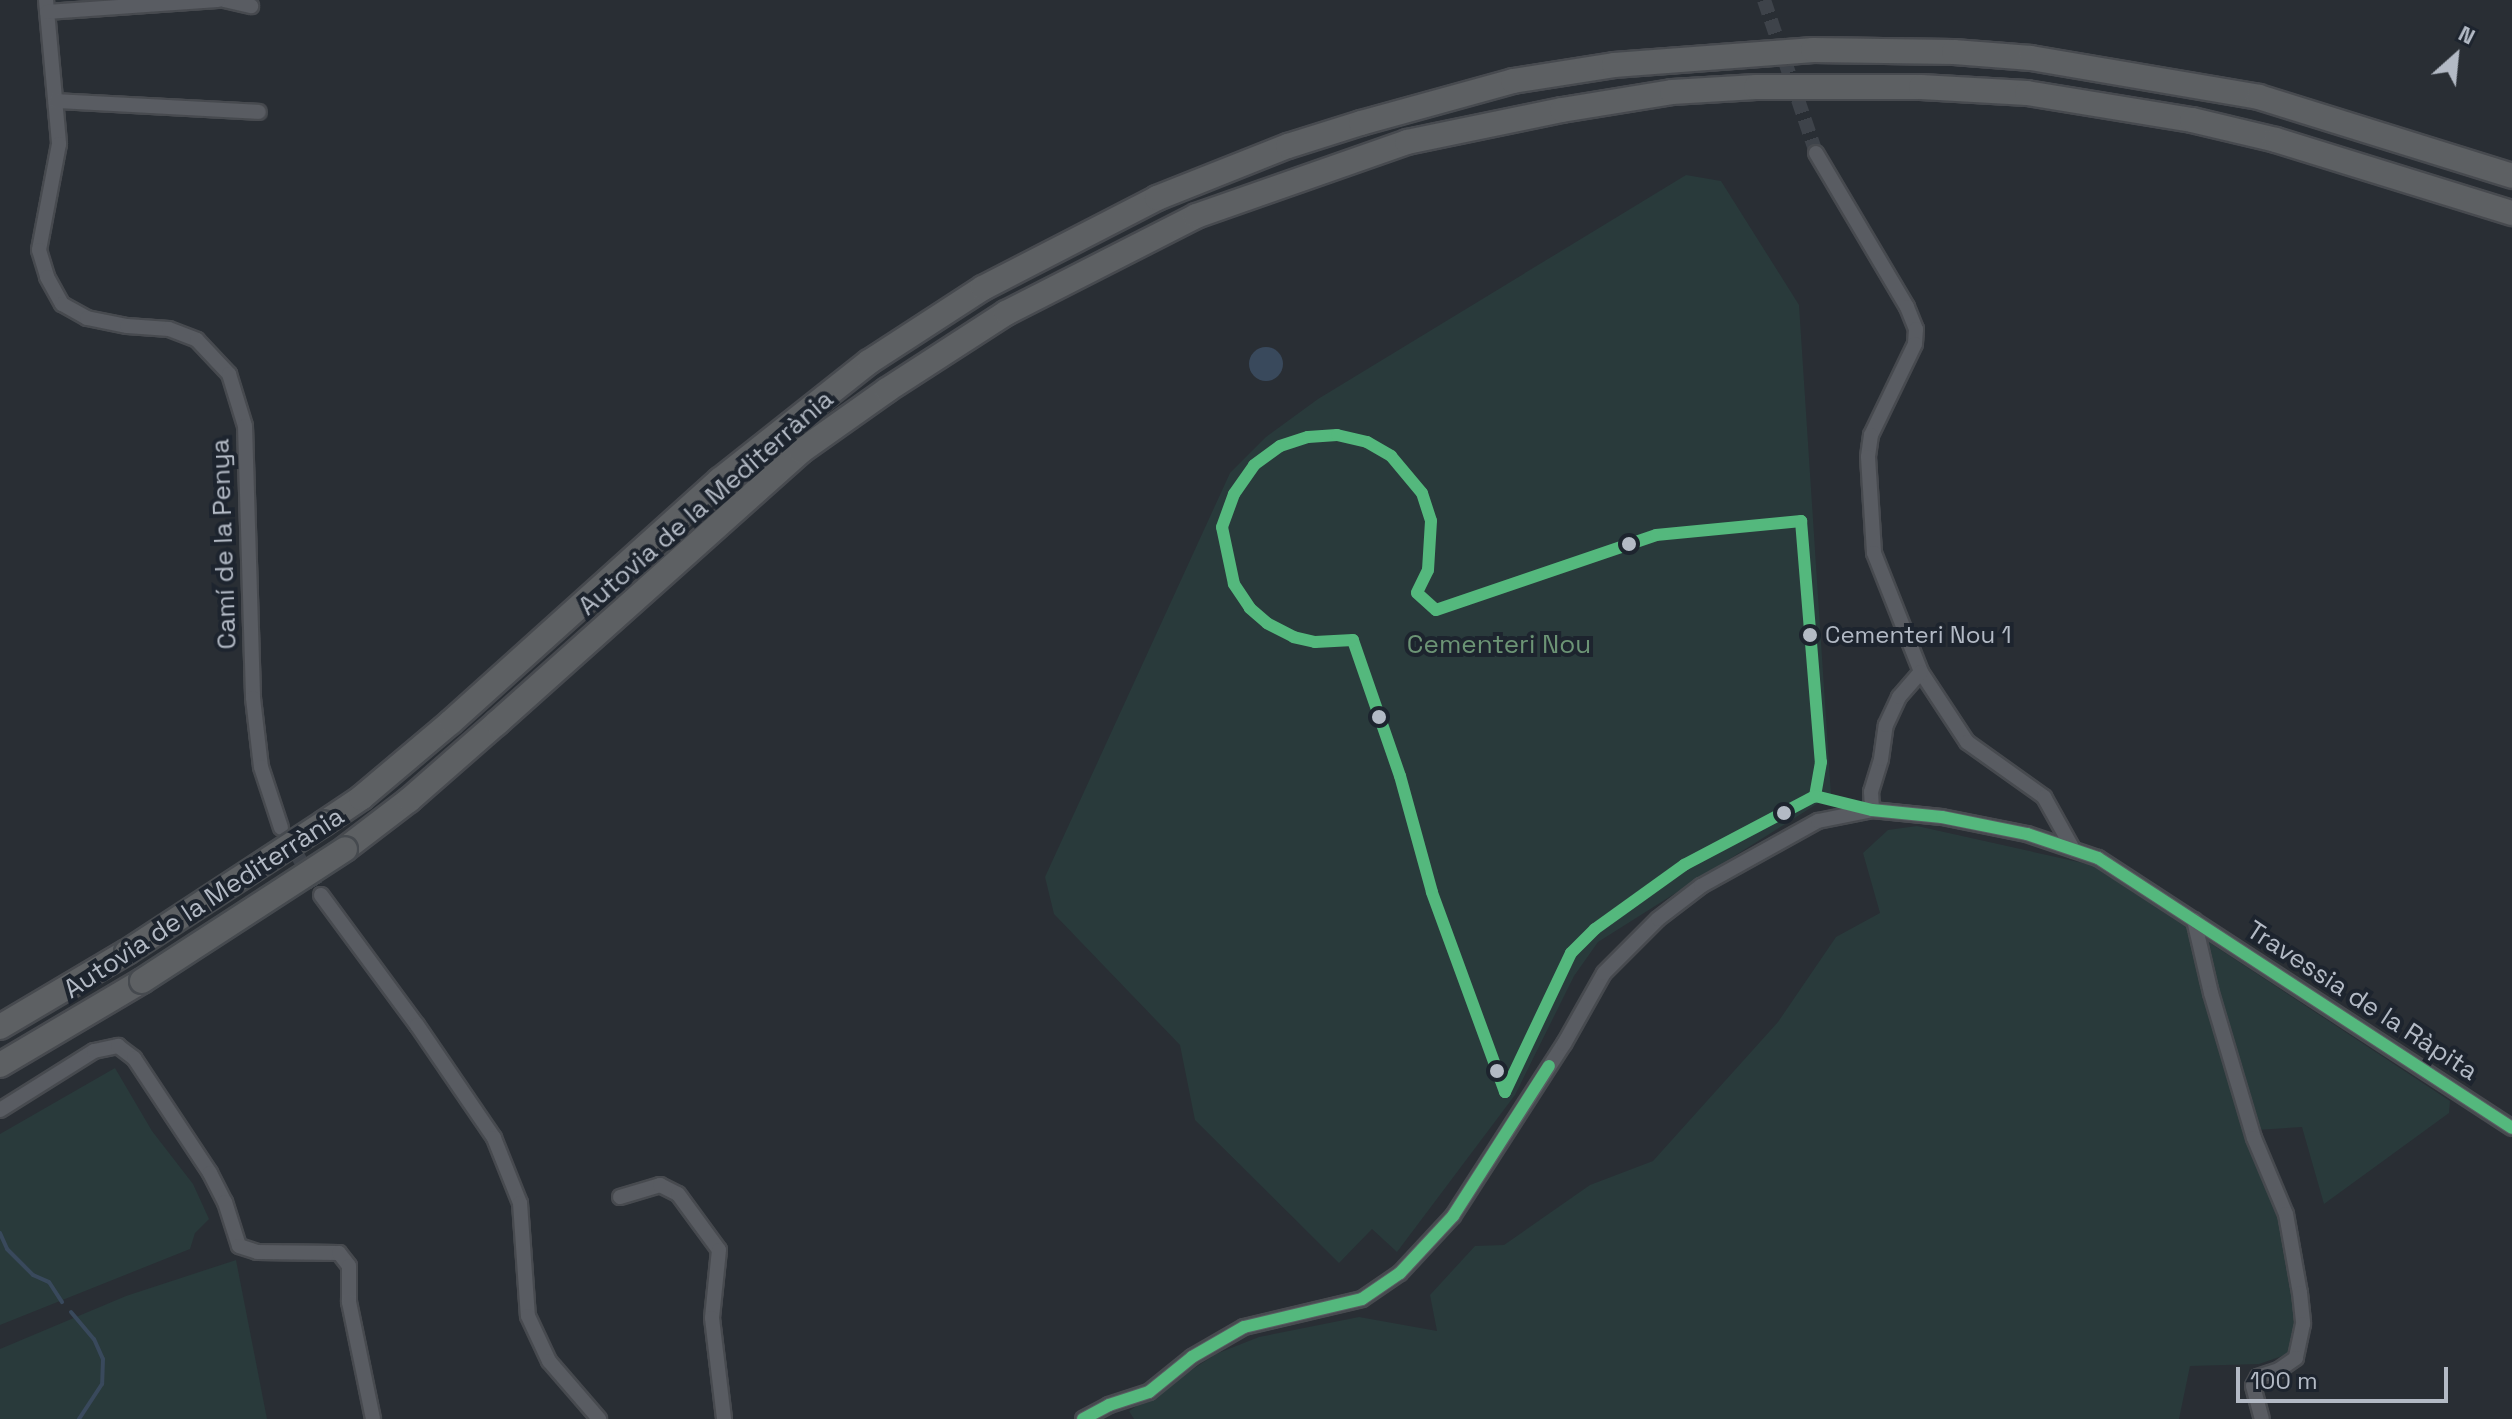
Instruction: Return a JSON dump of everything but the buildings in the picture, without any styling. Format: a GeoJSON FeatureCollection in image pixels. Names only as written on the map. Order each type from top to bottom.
{"type":"FeatureCollection","features":[{"type":"Feature","properties":{"kind":"highway","name":"Autovia de la Mediterrània"},"geometry":{"type":"LineString","coordinates":[[0,1027],[127,952],[361,798],[451,722],[720,480],[869,362],[983,288],[1071,241],[1157,198],[1288,146],[1513,81],[1614,65],[1731,53],[1828,50],[2031,58],[2259,97],[2512,174]]}},
{"type":"Feature","properties":{"kind":"highway","name":"Autovia de la Mediterrània"},"geometry":{"type":"LineString","coordinates":[[0,1065],[142,981],[345,849],[464,752],[790,460],[887,390],[1006,313],[1088,268],[1196,216],[1407,142],[1657,95],[1756,87],[1921,87],[2027,93],[2125,107],[2276,140],[2512,213]]}},
{"type":"Feature","properties":{"kind":"street"},"geometry":{"type":"LineString","coordinates":[[46,6],[221,0],[251,6]]}},
{"type":"Feature","properties":{"kind":"street","name":"Camí de la Penya"},"geometry":{"type":"LineString","coordinates":[[46,6],[59,144],[39,250],[47,277],[62,304],[87,318],[127,326],[169,329],[197,340],[229,374],[245,426],[253,698],[261,767],[281,828]]}},
{"type":"Feature","properties":{"kind":"street"},"geometry":{"type":"LineString","coordinates":[[56,101],[259,112]]}},
{"type":"Feature","properties":{"kind":"street"},"geometry":{"type":"LineString","coordinates":[[1816,153],[1907,307],[1916,329],[1915,344],[1871,435],[1868,457],[1874,553],[1921,672],[1967,742],[2044,797],[2073,849]]}},
{"type":"Feature","properties":{"kind":"street"},"geometry":{"type":"LineString","coordinates":[[1872,810],[1871,792],[1881,759],[1886,725],[1899,697],[1921,672]]}},
{"type":"Feature","properties":{"kind":"street","name":"Travessia de la Ràpita"},"geometry":{"type":"LineString","coordinates":[[1083,1419],[1109,1405],[1149,1392],[1192,1357],[1244,1327],[1362,1299],[1400,1273],[1453,1216],[1564,1044],[1604,973],[1658,919],[1701,886],[1818,821],[1872,810],[1942,817],[1999,828],[2098,858],[2512,1128]]}},
{"type":"Feature","properties":{"kind":"street"},"geometry":{"type":"LineString","coordinates":[[321,895],[417,1025],[494,1138],[520,1203],[528,1316],[549,1361],[599,1419]]}},
{"type":"Feature","properties":{"kind":"street"},"geometry":{"type":"LineString","coordinates":[[2194,920],[2211,993],[2254,1138],[2286,1214],[2300,1293],[2303,1324],[2296,1358],[2279,1370],[2258,1377],[2253,1386],[2262,1419]]}},
{"type":"Feature","properties":{"kind":"street"},"geometry":{"type":"LineString","coordinates":[[0,1110],[94,1051],[118,1046],[134,1058],[210,1173],[225,1202],[239,1246],[257,1252],[339,1253],[349,1266],[349,1302],[373,1419]]}},
{"type":"Feature","properties":{"kind":"street"},"geometry":{"type":"LineString","coordinates":[[620,1197],[660,1185],[678,1194],[719,1250],[712,1318],[724,1419]]}},
{"type":"Feature","properties":{"kind":"green space","name":"Cementeri Nou"},"geometry":{"type":"Polygon","coordinates":[[[1686,175],[1721,181],[1799,305],[1831,795],[1598,942],[1574,976],[1515,1095],[1397,1252],[1372,1229],[1339,1263],[1195,1120],[1180,1045],[1054,914],[1045,877],[1230,473],[1266,437],[1318,399],[1686,175]]]}},
{"type":"Feature","properties":{"kind":"green space"},"geometry":{"type":"Polygon","coordinates":[[[1917,826],[2092,865],[2450,1101],[2449,1113],[2324,1204],[2302,1127],[2256,1130],[2282,1219],[2301,1332],[2291,1353],[2259,1364],[2190,1366],[2179,1419],[1134,1419],[1129,1411],[1216,1354],[1259,1337],[1359,1317],[1437,1331],[1430,1295],[1475,1246],[1504,1245],[1590,1185],[1653,1161],[1778,1022],[1836,937],[1880,913],[1863,853],[1888,830],[1917,826]]]}},
{"type":"Feature","properties":{"kind":"green space"},"geometry":{"type":"Polygon","coordinates":[[[115,1068],[152,1131],[193,1184],[209,1219],[195,1233],[190,1249],[0,1325],[0,1134],[115,1068]]]}},
{"type":"Feature","properties":{"kind":"green space"},"geometry":{"type":"Polygon","coordinates":[[[236,1260],[267,1419],[0,1419],[0,1349],[126,1296],[236,1260]]]}},
{"type":"Feature","properties":{"kind":"water"},"geometry":{"type":"Polygon","coordinates":[[[1266,347],[1278,352],[1283,364],[1278,376],[1266,381],[1254,376],[1249,364],[1254,352],[1266,347]]]}},
{"type":"Feature","properties":{"kind":"waterway"},"geometry":{"type":"LineString","coordinates":[[0,1233],[7,1249],[33,1275],[49,1282],[62,1302]]}},
{"type":"Feature","properties":{"kind":"waterway"},"geometry":{"type":"LineString","coordinates":[[71,1312],[94,1339],[103,1359],[102,1384],[79,1419]]}},
{"type":"Feature","properties":{"kind":"tunnel"},"geometry":{"type":"LineString","coordinates":[[1764,0],[1816,153]]}},
{"type":"Feature","properties":{"kind":"tunnel"},"geometry":{"type":"LineString","coordinates":[[287,838],[321,895]]}},
{"type":"Feature","properties":{"kind":"transit line"},"geometry":{"type":"LineString","coordinates":[[1505,1092],[1432,892],[1400,776],[1353,640],[1315,642],[1294,637],[1267,623],[1250,608],[1234,584],[1222,527],[1234,494],[1254,465],[1280,446],[1308,437],[1337,435],[1367,442],[1391,456],[1422,493],[1431,521],[1428,570],[1417,593],[1436,610],[1656,535],[1801,521],[1821,762],[1815,796]]}},
{"type":"Feature","properties":{"kind":"transit line"},"geometry":{"type":"LineString","coordinates":[[1505,1092],[1571,953],[1595,929],[1684,865],[1815,796],[1872,810],[1942,817],[2027,834],[2098,858],[2512,1128]]}},
{"type":"Feature","properties":{"kind":"transit line"},"geometry":{"type":"LineString","coordinates":[[1083,1419],[1109,1405],[1149,1392],[1192,1357],[1244,1327],[1362,1299],[1400,1273],[1453,1216],[1549,1066]]}},
{"type":"Feature","properties":{"kind":"place","name":"Cementeri Nou 1"},"geometry":{"type":"Point","coordinates":[1810,635]}}]}
